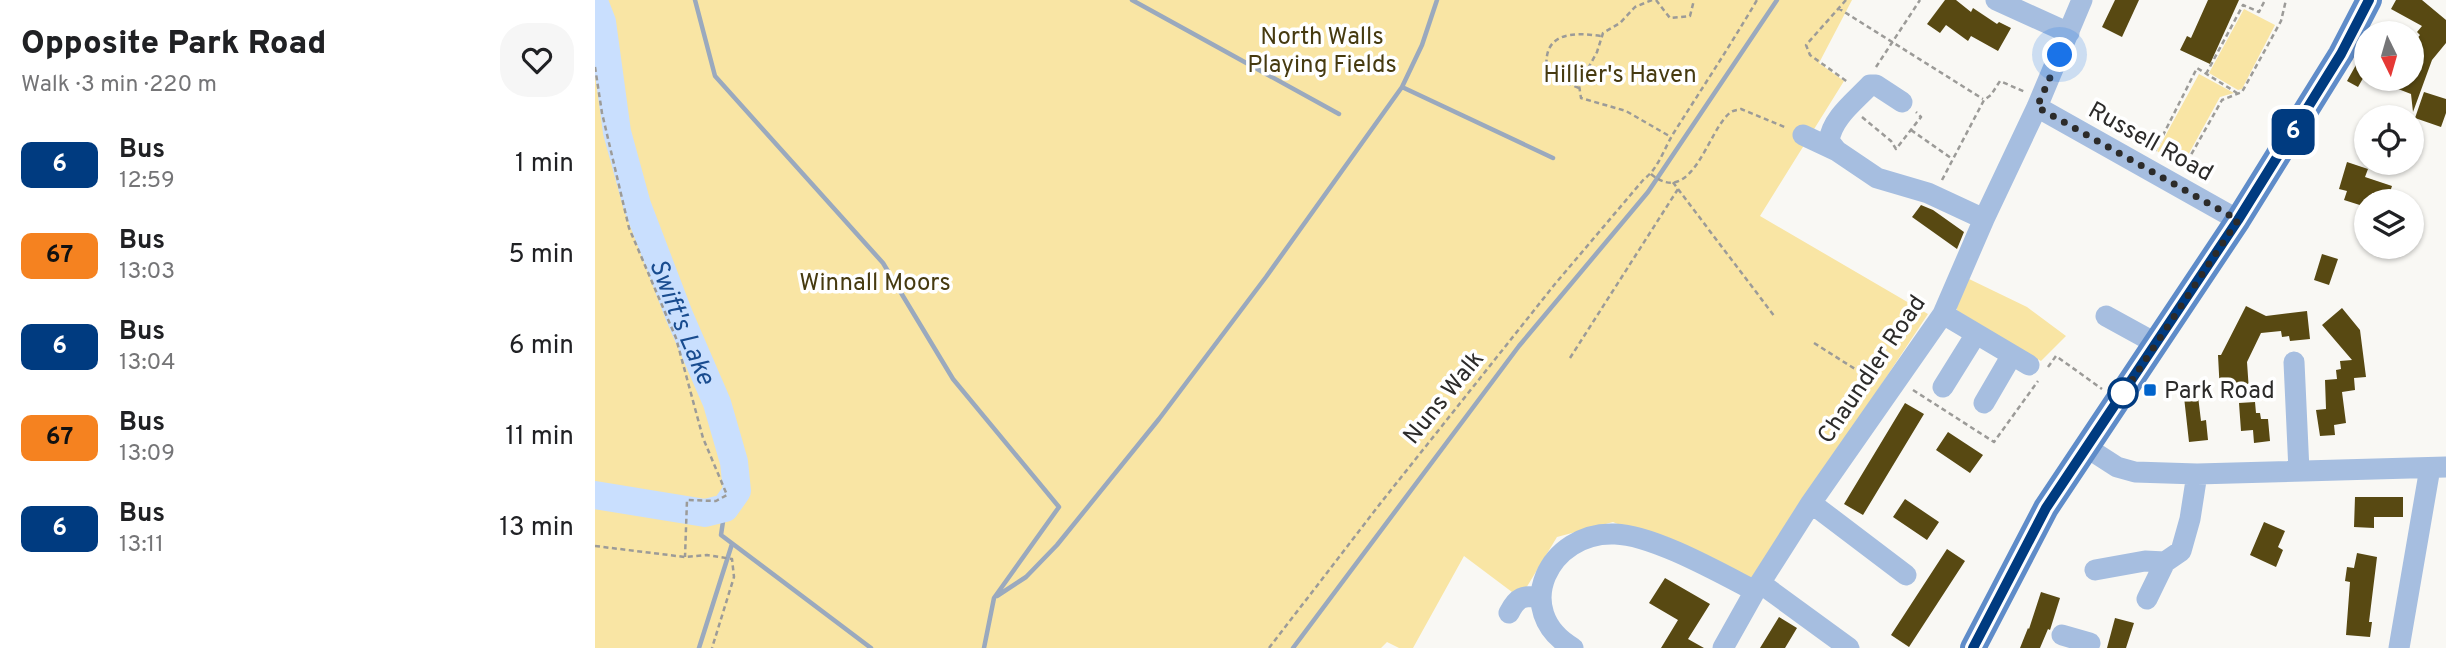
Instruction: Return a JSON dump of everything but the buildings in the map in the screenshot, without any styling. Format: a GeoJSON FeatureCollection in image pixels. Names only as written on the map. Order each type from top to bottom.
{"type":"FeatureCollection","features":[{"type":"Feature","properties":{"kind":"main road"},"geometry":{"type":"LineString","coordinates":[[1973,648],[2046,508],[2238,220],[2341,54],[2369,0]]}},
{"type":"Feature","properties":{"kind":"street"},"geometry":{"type":"LineString","coordinates":[[1996,0],[2069,33]]}},
{"type":"Feature","properties":{"kind":"street","name":"Chaundler Road"},"geometry":{"type":"LineString","coordinates":[[1723,648],[1811,503],[1943,314],[2039,103],[2082,0]]}},
{"type":"Feature","properties":{"kind":"street"},"geometry":{"type":"LineString","coordinates":[[1837,151],[1829,141],[1830,132],[1837,120],[1861,95],[1877,85],[1902,102]]}},
{"type":"Feature","properties":{"kind":"street","name":"Russell Road"},"geometry":{"type":"LineString","coordinates":[[2039,103],[2238,220]]}},
{"type":"Feature","properties":{"kind":"street"},"geometry":{"type":"LineString","coordinates":[[1803,135],[1837,151],[1877,178],[1935,196],[1984,219]]}},
{"type":"Feature","properties":{"kind":"street"},"geometry":{"type":"LineString","coordinates":[[1943,314],[2021,360],[1984,403]]}},
{"type":"Feature","properties":{"kind":"street"},"geometry":{"type":"LineString","coordinates":[[2106,316],[2157,344]]}},
{"type":"Feature","properties":{"kind":"street"},"geometry":{"type":"LineString","coordinates":[[1943,387],[1976,334]]}},
{"type":"Feature","properties":{"kind":"street"},"geometry":{"type":"LineString","coordinates":[[2294,362],[2299,471]]}},
{"type":"Feature","properties":{"kind":"street"},"geometry":{"type":"LineString","coordinates":[[2086,447],[2117,467],[2134,472],[2197,474],[2438,468],[2399,648]]}},
{"type":"Feature","properties":{"kind":"street"},"geometry":{"type":"LineString","coordinates":[[2147,599],[2165,562],[2181,551],[2190,519],[2197,474]]}},
{"type":"Feature","properties":{"kind":"street"},"geometry":{"type":"LineString","coordinates":[[1811,503],[1906,575]]}},
{"type":"Feature","properties":{"kind":"street"},"geometry":{"type":"LineString","coordinates":[[1573,648],[1563,642],[1545,619],[1539,603],[1544,576],[1567,546],[1585,538],[1614,534],[1639,538],[1758,587],[1849,648]]}},
{"type":"Feature","properties":{"kind":"street"},"geometry":{"type":"LineString","coordinates":[[2095,570],[2145,561],[2165,562]]}},
{"type":"Feature","properties":{"kind":"street"},"geometry":{"type":"LineString","coordinates":[[1509,613],[1517,599],[1524,595],[1541,597]]}},
{"type":"Feature","properties":{"kind":"path"},"geometry":{"type":"LineString","coordinates":[[1671,137],[1626,111],[1581,98],[1579,85],[1597,52],[1601,36],[1621,23],[1635,7],[1654,0],[1670,18],[1690,16],[1694,0]]}},
{"type":"Feature","properties":{"kind":"path","name":"Nuns Walk"},"geometry":{"type":"LineString","coordinates":[[1269,648],[1555,284],[1651,174],[1671,137],[1757,0]]}},
{"type":"Feature","properties":{"kind":"path"},"geometry":{"type":"LineString","coordinates":[[1846,0],[1805,45],[1809,54],[1861,95],[1896,149],[1921,117],[1902,102]]}},
{"type":"Feature","properties":{"kind":"path"},"geometry":{"type":"LineString","coordinates":[[1861,95],[1871,74],[1920,0]]}},
{"type":"Feature","properties":{"kind":"path"},"geometry":{"type":"LineString","coordinates":[[2206,74],[2248,0]]}},
{"type":"Feature","properties":{"kind":"path"},"geometry":{"type":"LineString","coordinates":[[2245,6],[2259,12],[2265,0]]}},
{"type":"Feature","properties":{"kind":"path"},"geometry":{"type":"LineString","coordinates":[[2182,172],[2222,100],[2242,92],[2281,21],[2286,0]]}},
{"type":"Feature","properties":{"kind":"path"},"geometry":{"type":"LineString","coordinates":[[1838,8],[1984,100]]}},
{"type":"Feature","properties":{"kind":"path"},"geometry":{"type":"LineString","coordinates":[[1579,88],[1557,79],[1547,70],[1545,56],[1550,44],[1565,35],[1584,33],[1601,36]]}},
{"type":"Feature","properties":{"kind":"path"},"geometry":{"type":"LineString","coordinates":[[595,67],[602,113],[628,228],[676,338],[703,438],[727,495],[716,501],[687,500],[685,557]]}},
{"type":"Feature","properties":{"kind":"path"},"geometry":{"type":"LineString","coordinates":[[2154,153],[2197,68],[2238,93]]}},
{"type":"Feature","properties":{"kind":"path"},"geometry":{"type":"LineString","coordinates":[[1935,196],[1984,100],[1991,95],[2000,81],[2039,103]]}},
{"type":"Feature","properties":{"kind":"path"},"geometry":{"type":"LineString","coordinates":[[1651,174],[1655,178],[1670,182],[1681,180],[1691,173],[1730,113],[1741,109],[1803,135]]}},
{"type":"Feature","properties":{"kind":"path"},"geometry":{"type":"LineString","coordinates":[[1911,130],[1952,159]]}},
{"type":"Feature","properties":{"kind":"path"},"geometry":{"type":"LineString","coordinates":[[1670,182],[1775,317]]}},
{"type":"Feature","properties":{"kind":"path"},"geometry":{"type":"LineString","coordinates":[[1570,358],[1678,189]]}},
{"type":"Feature","properties":{"kind":"path"},"geometry":{"type":"LineString","coordinates":[[1815,344],[1877,384]]}},
{"type":"Feature","properties":{"kind":"path"},"geometry":{"type":"LineString","coordinates":[[595,546],[685,557],[707,555],[732,559],[734,577],[712,648]]}},
{"type":"Feature","properties":{"kind":"green space"},"geometry":{"type":"Polygon","coordinates":[[[595,0],[1852,0],[1819,63],[1844,81],[1760,216],[1928,314],[1751,582],[1613,522],[1557,537],[1520,598],[1464,556],[1413,648],[1399,648],[1387,642],[1381,648],[595,648],[595,0]]]}},
{"type":"Feature","properties":{"kind":"green space"},"geometry":{"type":"Polygon","coordinates":[[[2244,9],[2275,25],[2242,89],[2238,90],[2209,73],[2244,9]]]}},
{"type":"Feature","properties":{"kind":"green space"},"geometry":{"type":"Polygon","coordinates":[[[2199,74],[2234,93],[2220,97],[2181,168],[2157,151],[2199,74]]]}},
{"type":"Feature","properties":{"kind":"green space"},"geometry":{"type":"Polygon","coordinates":[[[1967,278],[2027,307],[2066,336],[2041,361],[1958,314],[1955,301],[1967,278]]]}},
{"type":"Feature","properties":{"kind":"waterway"},"geometry":{"type":"LineString","coordinates":[[695,0],[715,76],[883,263],[953,379],[1059,507],[994,598],[984,648]]}},
{"type":"Feature","properties":{"kind":"waterway"},"geometry":{"type":"LineString","coordinates":[[1132,0],[1339,114]]}},
{"type":"Feature","properties":{"kind":"waterway"},"geometry":{"type":"LineString","coordinates":[[997,596],[1026,577],[1057,545],[1159,419],[1266,277],[1402,87],[1422,45],[1437,0]]}},
{"type":"Feature","properties":{"kind":"waterway"},"geometry":{"type":"LineString","coordinates":[[1293,648],[1519,346],[1648,192],[1777,0]]}},
{"type":"Feature","properties":{"kind":"waterway","name":"Swift's Lake"},"geometry":{"type":"LineString","coordinates":[[595,4],[602,22],[617,132],[637,205],[679,315],[717,403],[734,462],[737,491],[725,508],[705,513],[595,495]]}},
{"type":"Feature","properties":{"kind":"waterway","name":"Swift's Lake"},"geometry":{"type":"LineString","coordinates":[[602,63],[607,58]]}},
{"type":"Feature","properties":{"kind":"waterway"},"geometry":{"type":"LineString","coordinates":[[1402,87],[1553,158]]}},
{"type":"Feature","properties":{"kind":"waterway"},"geometry":{"type":"LineString","coordinates":[[725,508],[721,535],[871,648]]}},
{"type":"Feature","properties":{"kind":"waterway"},"geometry":{"type":"LineString","coordinates":[[699,648],[732,544]]}},
{"type":"Feature","properties":{"kind":"bus line","name":"6"},"geometry":{"type":"LineString","coordinates":[[1973,648],[2046,508],[2238,220],[2341,54],[2369,0]]}},
{"type":"Feature","properties":{"kind":"place","name":"Park Road"},"geometry":{"type":"Point","coordinates":[2150,390]}},
{"type":"Feature","properties":{"kind":"route"},"geometry":{"type":"LineString","coordinates":[[2060,55],[2037,107],[2238,220],[2119,400],[2123,393]]}},
{"type":"Feature","properties":{"kind":"park label","name":"North Walls Playing Fields"},"geometry":{"type":"Point","coordinates":[1322,50]}},
{"type":"Feature","properties":{"kind":"park label","name":"Hillier's Haven"},"geometry":{"type":"Point","coordinates":[1620,74]}},
{"type":"Feature","properties":{"kind":"park label","name":"Winnall Moors"},"geometry":{"type":"Point","coordinates":[875,282]}}]}
